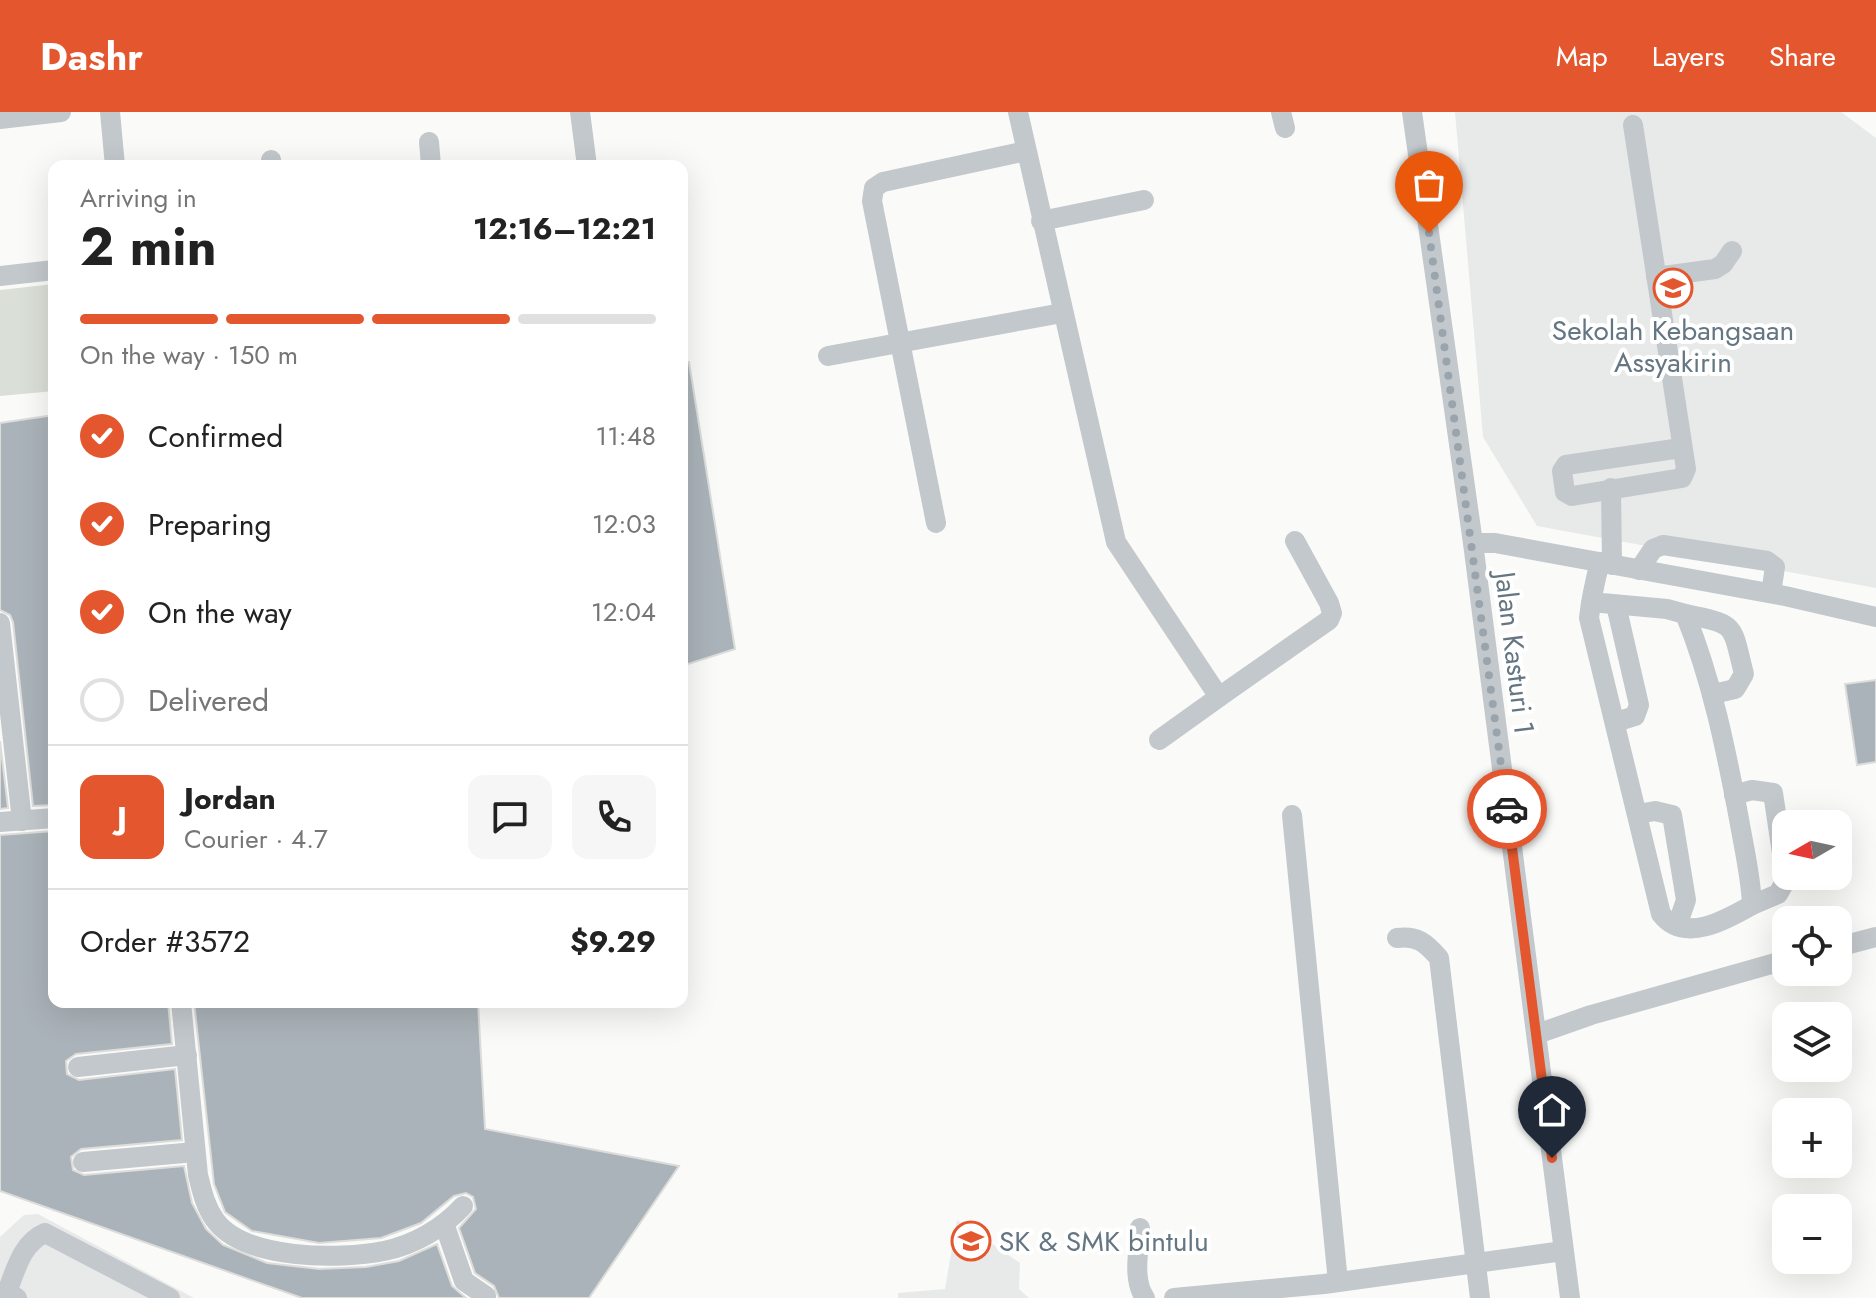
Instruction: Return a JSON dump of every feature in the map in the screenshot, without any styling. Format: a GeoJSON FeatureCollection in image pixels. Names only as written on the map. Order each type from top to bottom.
{"type":"FeatureCollection","features":[{"type":"Feature","properties":{"kind":"street"},"geometry":{"type":"LineString","coordinates":[[0,119],[61,112]]}},
{"type":"Feature","properties":{"kind":"street"},"geometry":{"type":"LineString","coordinates":[[110,112],[114,160]]}},
{"type":"Feature","properties":{"kind":"street"},"geometry":{"type":"LineString","coordinates":[[580,112],[586,160]]}},
{"type":"Feature","properties":{"kind":"street"},"geometry":{"type":"LineString","coordinates":[[1018,112],[1116,542],[1219,697]]}},
{"type":"Feature","properties":{"kind":"street","name":"Jalan Kasturi 1"},"geometry":{"type":"LineString","coordinates":[[1412,112],[1473,543],[1570,1298]]}},
{"type":"Feature","properties":{"kind":"street"},"geometry":{"type":"LineString","coordinates":[[1633,125],[1686,469],[1682,478],[1568,495],[1562,471],[1566,465],[1681,448]]}},
{"type":"Feature","properties":{"kind":"street"},"geometry":{"type":"LineString","coordinates":[[429,142],[430,160]]}},
{"type":"Feature","properties":{"kind":"street"},"geometry":{"type":"LineString","coordinates":[[936,523],[872,201],[874,188],[883,182],[1026,151]]}},
{"type":"Feature","properties":{"kind":"street"},"geometry":{"type":"LineString","coordinates":[[1041,221],[1144,200]]}},
{"type":"Feature","properties":{"kind":"street"},"geometry":{"type":"LineString","coordinates":[[1656,277],[1715,269],[1732,251]]}},
{"type":"Feature","properties":{"kind":"street"},"geometry":{"type":"LineString","coordinates":[[0,276],[48,271]]}},
{"type":"Feature","properties":{"kind":"street"},"geometry":{"type":"LineString","coordinates":[[828,356],[1062,313]]}},
{"type":"Feature","properties":{"kind":"street"},"geometry":{"type":"LineString","coordinates":[[1611,488],[1606,564],[1591,602],[1589,618],[1661,914],[1667,923],[1702,929],[1778,894],[1786,880],[1773,793],[1752,790],[1734,795]]}},
{"type":"Feature","properties":{"kind":"street"},"geometry":{"type":"LineString","coordinates":[[1159,740],[1329,620],[1332,613],[1329,603],[1295,541]]}},
{"type":"Feature","properties":{"kind":"street"},"geometry":{"type":"LineString","coordinates":[[1473,543],[1495,543],[1778,595],[1876,617]]}},
{"type":"Feature","properties":{"kind":"street"},"geometry":{"type":"LineString","coordinates":[[1639,570],[1653,549],[1663,545],[1767,561],[1775,567],[1778,595]]}},
{"type":"Feature","properties":{"kind":"street"},"geometry":{"type":"LineString","coordinates":[[1591,602],[1685,614],[1726,623],[1733,629],[1744,674],[1742,683],[1735,689],[1713,694]]}},
{"type":"Feature","properties":{"kind":"street"},"geometry":{"type":"LineString","coordinates":[[1616,605],[1639,705],[1635,716],[1616,722]]}},
{"type":"Feature","properties":{"kind":"street"},"geometry":{"type":"LineString","coordinates":[[1685,614],[1713,694],[1752,905]]}},
{"type":"Feature","properties":{"kind":"street"},"geometry":{"type":"LineString","coordinates":[[0,623],[22,821]]}},
{"type":"Feature","properties":{"kind":"street"},"geometry":{"type":"LineString","coordinates":[[1638,814],[1655,811],[1672,815],[1686,900],[1677,926]]}},
{"type":"Feature","properties":{"kind":"street"},"geometry":{"type":"LineString","coordinates":[[1292,815],[1329,1288]]}},
{"type":"Feature","properties":{"kind":"street"},"geometry":{"type":"LineString","coordinates":[[0,822],[48,819]]}},
{"type":"Feature","properties":{"kind":"street"},"geometry":{"type":"LineString","coordinates":[[1397,938],[1412,936],[1439,958],[1480,1298]]}},
{"type":"Feature","properties":{"kind":"street"},"geometry":{"type":"LineString","coordinates":[[1852,943],[1876,937]]}},
{"type":"Feature","properties":{"kind":"street"},"geometry":{"type":"LineString","coordinates":[[1537,1034],[1591,1015],[1772,964]]}},
{"type":"Feature","properties":{"kind":"street"},"geometry":{"type":"LineString","coordinates":[[182,1008],[195,1152],[203,1198],[217,1223],[249,1245],[289,1254],[384,1252],[445,1226],[463,1206]]}},
{"type":"Feature","properties":{"kind":"street"},"geometry":{"type":"LineString","coordinates":[[78,1067],[187,1055]]}},
{"type":"Feature","properties":{"kind":"street"},"geometry":{"type":"LineString","coordinates":[[83,1162],[195,1152]]}},
{"type":"Feature","properties":{"kind":"street"},"geometry":{"type":"LineString","coordinates":[[445,1226],[464,1281],[486,1296]]}},
{"type":"Feature","properties":{"kind":"street"},"geometry":{"type":"LineString","coordinates":[[1140,1228],[1138,1260],[1141,1293],[1145,1298]]}},
{"type":"Feature","properties":{"kind":"street"},"geometry":{"type":"LineString","coordinates":[[12,1295],[31,1239],[45,1233],[170,1298]]}},
{"type":"Feature","properties":{"kind":"street"},"geometry":{"type":"LineString","coordinates":[[1174,1298],[1329,1288],[1563,1251]]}},
{"type":"Feature","properties":{"kind":"shaded area","name":"Sekolah Kebangsaan Assyakirin"},"geometry":{"type":"Polygon","coordinates":[[[1455,112],[1841,112],[1876,138],[1876,588],[1537,526],[1483,437],[1455,112]]]}},
{"type":"Feature","properties":{"kind":"shaded area"},"geometry":{"type":"Polygon","coordinates":[[[48,285],[48,392],[0,396],[0,290],[48,285]]]}},
{"type":"Feature","properties":{"kind":"shaded area"},"geometry":{"type":"Polygon","coordinates":[[[38,1214],[194,1298],[0,1298],[0,1237],[24,1215],[38,1214]]]}},
{"type":"Feature","properties":{"kind":"shaded area","name":"SK & SMK bintulu"},"geometry":{"type":"Polygon","coordinates":[[[957,1220],[1020,1263],[1019,1289],[1029,1298],[898,1298],[898,1293],[945,1289],[957,1220]]]}},
{"type":"Feature","properties":{"kind":"building"},"geometry":{"type":"Polygon","coordinates":[[[688,362],[689,362],[735,649],[688,664],[688,362]]]}},
{"type":"Feature","properties":{"kind":"building"},"geometry":{"type":"Polygon","coordinates":[[[48,416],[48,805],[33,806],[13,622],[10,615],[0,610],[0,423],[48,416]]]}},
{"type":"Feature","properties":{"kind":"building"},"geometry":{"type":"Polygon","coordinates":[[[1876,680],[1876,762],[1857,765],[1845,684],[1876,680]]]}},
{"type":"Feature","properties":{"kind":"building"},"geometry":{"type":"Polygon","coordinates":[[[0,741],[8,808],[0,809],[0,741]]]}},
{"type":"Feature","properties":{"kind":"building"},"geometry":{"type":"Polygon","coordinates":[[[48,831],[48,1008],[169,1008],[172,1044],[76,1054],[66,1061],[67,1074],[79,1080],[175,1069],[182,1140],[81,1149],[71,1157],[73,1170],[84,1175],[184,1166],[192,1203],[206,1229],[223,1245],[267,1263],[319,1269],[366,1267],[399,1261],[437,1244],[452,1286],[466,1298],[302,1298],[0,1191],[0,835],[48,831]]]}},
{"type":"Feature","properties":{"kind":"building"},"geometry":{"type":"Polygon","coordinates":[[[195,1008],[478,1008],[485,1129],[679,1166],[589,1298],[499,1298],[494,1286],[475,1273],[459,1228],[476,1209],[473,1197],[466,1193],[454,1196],[421,1223],[381,1238],[319,1243],[252,1231],[225,1212],[214,1184],[195,1008]]]}},
{"type":"Feature","properties":{"kind":"way so far"},"geometry":{"type":"LineString","coordinates":[[1429,233],[1507,809]]}},
{"type":"Feature","properties":{"kind":"place","name":"Sekolah Kebangsaan Assyakirin"},"geometry":{"type":"Point","coordinates":[1673,288]}},
{"type":"Feature","properties":{"kind":"place","name":"SK & SMK bintulu"},"geometry":{"type":"Point","coordinates":[971,1241]}},
{"type":"Feature","properties":{"kind":"route"},"geometry":{"type":"LineString","coordinates":[[1507,809],[1552,1158]]}}]}
